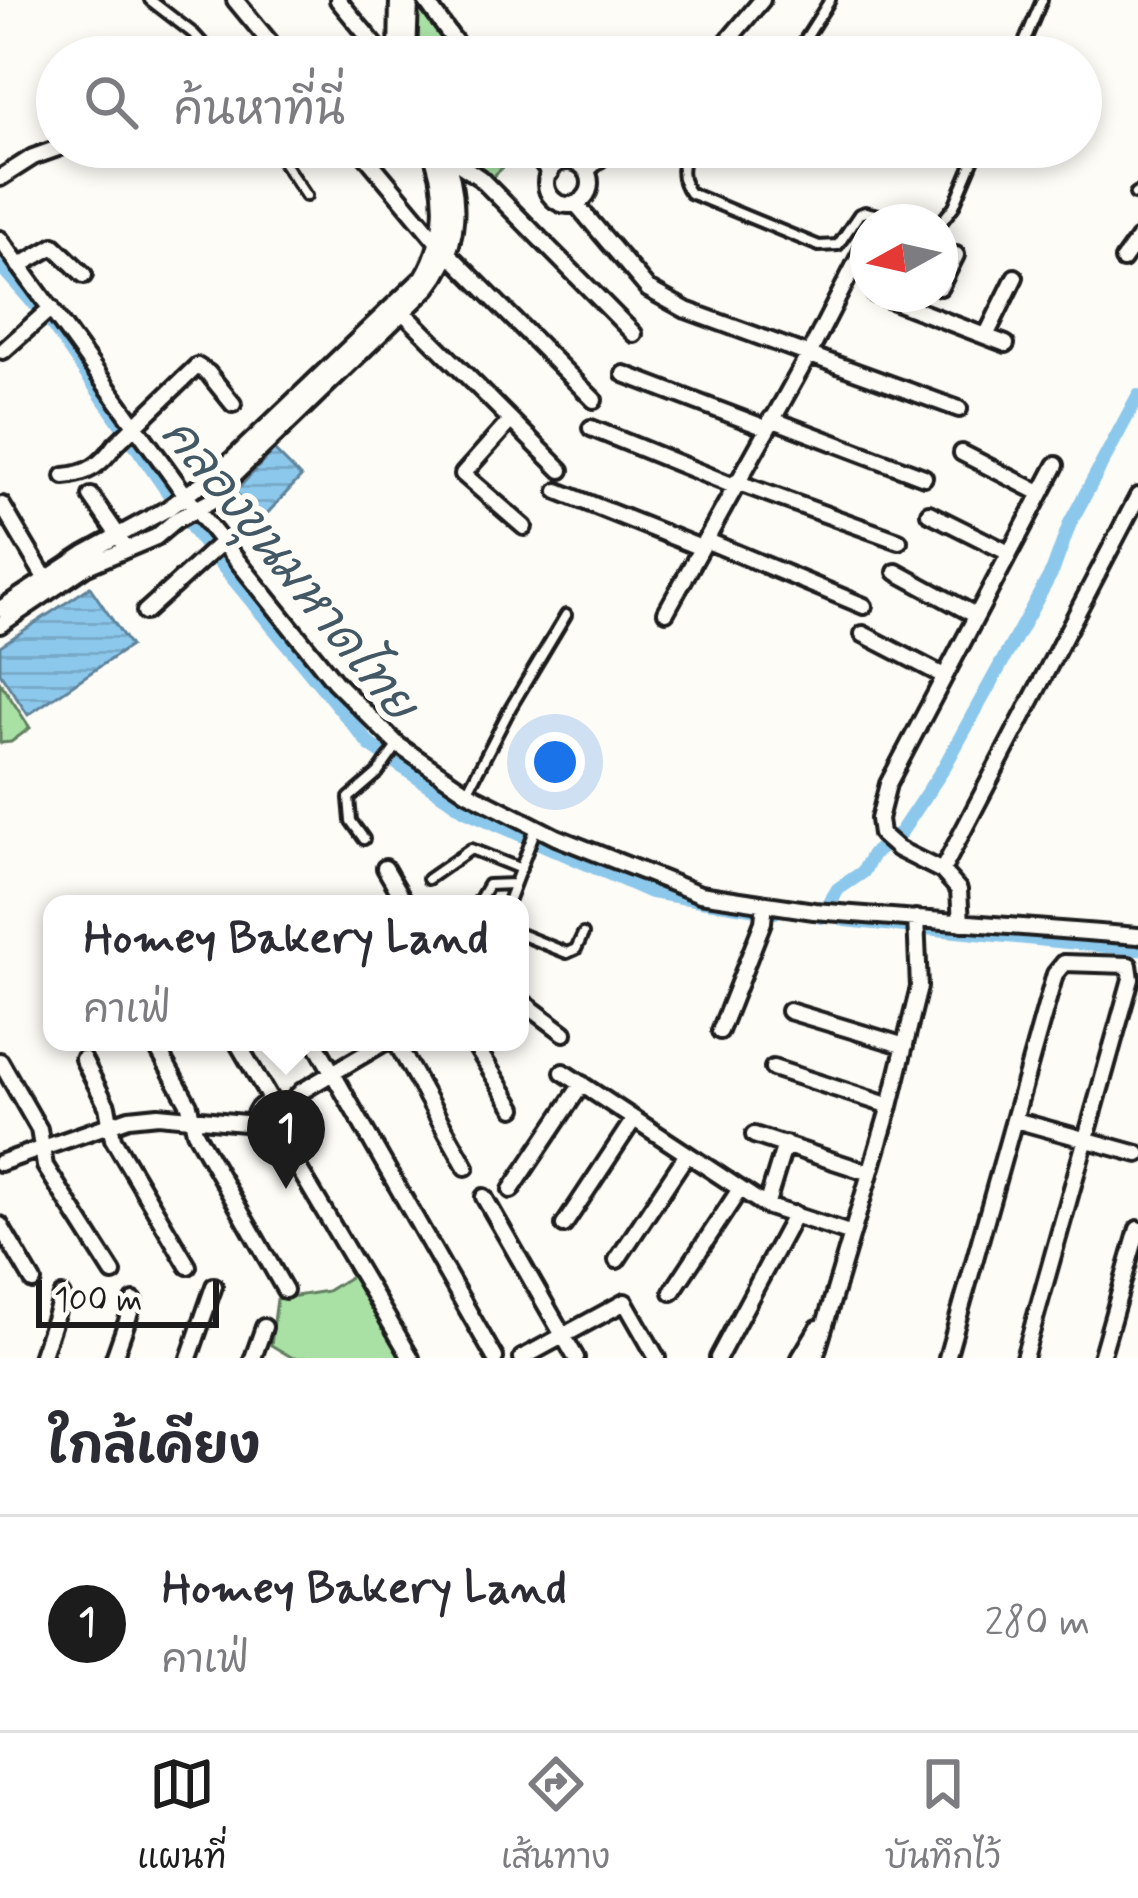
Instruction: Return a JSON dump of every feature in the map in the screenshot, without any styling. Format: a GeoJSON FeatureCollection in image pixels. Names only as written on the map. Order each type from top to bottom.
{"type":"FeatureCollection","features":[{"type":"Feature","properties":{"kind":"street"},"geometry":{"type":"LineString","coordinates":[[235,0],[265,36]]}},
{"type":"Feature","properties":{"kind":"street"},"geometry":{"type":"LineString","coordinates":[[338,0],[368,36]]}},
{"type":"Feature","properties":{"kind":"street"},"geometry":{"type":"LineString","coordinates":[[397,36],[398,0]]}},
{"type":"Feature","properties":{"kind":"street"},"geometry":{"type":"LineString","coordinates":[[409,36],[410,0]]}},
{"type":"Feature","properties":{"kind":"street"},"geometry":{"type":"LineString","coordinates":[[425,0],[451,36]]}},
{"type":"Feature","properties":{"kind":"street"},"geometry":{"type":"LineString","coordinates":[[732,36],[762,0]]}},
{"type":"Feature","properties":{"kind":"street"},"geometry":{"type":"LineString","coordinates":[[0,178],[36,156]]}},
{"type":"Feature","properties":{"kind":"street"},"geometry":{"type":"LineString","coordinates":[[376,168],[444,249],[594,400]]}},
{"type":"Feature","properties":{"kind":"street"},"geometry":{"type":"LineString","coordinates":[[0,609],[191,502],[399,307],[429,286],[456,218],[455,182],[447,168]]}},
{"type":"Feature","properties":{"kind":"street"},"geometry":{"type":"LineString","coordinates":[[462,168],[486,183],[634,334]]}},
{"type":"Feature","properties":{"kind":"street"},"geometry":{"type":"LineString","coordinates":[[546,168],[550,195],[562,204],[576,204],[590,188],[583,168]]}},
{"type":"Feature","properties":{"kind":"street"},"geometry":{"type":"LineString","coordinates":[[550,173],[556,168]]}},
{"type":"Feature","properties":{"kind":"street"},"geometry":{"type":"LineString","coordinates":[[586,171],[589,168]]}},
{"type":"Feature","properties":{"kind":"street"},"geometry":{"type":"LineString","coordinates":[[576,204],[648,289],[686,310],[959,410]]}},
{"type":"Feature","properties":{"kind":"street"},"geometry":{"type":"LineString","coordinates":[[0,239],[219,546],[395,748],[535,832],[700,894],[764,912],[814,911],[1138,936]]}},
{"type":"Feature","properties":{"kind":"street"},"geometry":{"type":"LineString","coordinates":[[1123,260],[1138,239]]}},
{"type":"Feature","properties":{"kind":"street"},"geometry":{"type":"LineString","coordinates":[[20,266],[54,246],[84,275]]}},
{"type":"Feature","properties":{"kind":"street"},"geometry":{"type":"LineString","coordinates":[[666,612],[850,271]]}},
{"type":"Feature","properties":{"kind":"street"},"geometry":{"type":"LineString","coordinates":[[986,336],[1015,277]]}},
{"type":"Feature","properties":{"kind":"street"},"geometry":{"type":"LineString","coordinates":[[844,282],[850,284]]}},
{"type":"Feature","properties":{"kind":"street"},"geometry":{"type":"LineString","coordinates":[[399,307],[560,470]]}},
{"type":"Feature","properties":{"kind":"street"},"geometry":{"type":"LineString","coordinates":[[3,351],[49,310]]}},
{"type":"Feature","properties":{"kind":"street"},"geometry":{"type":"LineString","coordinates":[[921,312],[1006,344]]}},
{"type":"Feature","properties":{"kind":"street"},"geometry":{"type":"LineString","coordinates":[[64,476],[88,472],[105,460],[197,366],[233,404]]}},
{"type":"Feature","properties":{"kind":"street"},"geometry":{"type":"LineString","coordinates":[[624,374],[924,477]]}},
{"type":"Feature","properties":{"kind":"street"},"geometry":{"type":"LineString","coordinates":[[512,420],[464,474],[524,527]]}},
{"type":"Feature","properties":{"kind":"street"},"geometry":{"type":"LineString","coordinates":[[591,428],[899,541]]}},
{"type":"Feature","properties":{"kind":"street"},"geometry":{"type":"LineString","coordinates":[[962,453],[1040,493]]}},
{"type":"Feature","properties":{"kind":"street"},"geometry":{"type":"LineString","coordinates":[[961,923],[959,890],[942,871],[898,849],[881,834],[879,819],[888,784],[1056,465]]}},
{"type":"Feature","properties":{"kind":"street"},"geometry":{"type":"LineString","coordinates":[[558,491],[864,606]]}},
{"type":"Feature","properties":{"kind":"street"},"geometry":{"type":"LineString","coordinates":[[91,496],[123,543]]}},
{"type":"Feature","properties":{"kind":"street"},"geometry":{"type":"LineString","coordinates":[[942,871],[1138,496]]}},
{"type":"Feature","properties":{"kind":"street"},"geometry":{"type":"LineString","coordinates":[[2,505],[49,584]]}},
{"type":"Feature","properties":{"kind":"street"},"geometry":{"type":"LineString","coordinates":[[929,513],[1009,553]]}},
{"type":"Feature","properties":{"kind":"street"},"geometry":{"type":"LineString","coordinates":[[145,612],[219,546]]}},
{"type":"Feature","properties":{"kind":"street"},"geometry":{"type":"LineString","coordinates":[[896,572],[975,615]]}},
{"type":"Feature","properties":{"kind":"street"},"geometry":{"type":"LineString","coordinates":[[0,625],[49,584]]}},
{"type":"Feature","properties":{"kind":"street"},"geometry":{"type":"LineString","coordinates":[[863,634],[944,676]]}},
{"type":"Feature","properties":{"kind":"street"},"geometry":{"type":"LineString","coordinates":[[385,868],[401,895]]}},
{"type":"Feature","properties":{"kind":"street"},"geometry":{"type":"LineString","coordinates":[[720,1031],[764,912]]}},
{"type":"Feature","properties":{"kind":"street"},"geometry":{"type":"LineString","coordinates":[[815,1358],[890,1106],[919,987],[916,922]]}},
{"type":"Feature","properties":{"kind":"street"},"geometry":{"type":"LineString","coordinates":[[947,1358],[1059,966],[1078,961],[1129,965],[1131,979],[1024,1358]]}},
{"type":"Feature","properties":{"kind":"street"},"geometry":{"type":"LineString","coordinates":[[529,1007],[564,1033]]}},
{"type":"Feature","properties":{"kind":"street"},"geometry":{"type":"LineString","coordinates":[[789,1011],[905,1046]]}},
{"type":"Feature","properties":{"kind":"street"},"geometry":{"type":"LineString","coordinates":[[159,1051],[195,1132],[285,1290]]}},
{"type":"Feature","properties":{"kind":"street"},"geometry":{"type":"LineString","coordinates":[[0,1163],[110,1124],[158,1115],[255,1124],[266,1136],[279,1135],[288,1125],[243,1051]]}},
{"type":"Feature","properties":{"kind":"street"},"geometry":{"type":"LineString","coordinates":[[320,1051],[495,1358]]}},
{"type":"Feature","properties":{"kind":"street"},"geometry":{"type":"LineString","coordinates":[[255,1124],[260,1109],[278,1107],[370,1051]]}},
{"type":"Feature","properties":{"kind":"street"},"geometry":{"type":"LineString","coordinates":[[401,1051],[466,1167]]}},
{"type":"Feature","properties":{"kind":"street"},"geometry":{"type":"LineString","coordinates":[[478,1051],[514,1108]]}},
{"type":"Feature","properties":{"kind":"street"},"geometry":{"type":"LineString","coordinates":[[82,1059],[107,1106],[112,1139],[188,1266]]}},
{"type":"Feature","properties":{"kind":"street"},"geometry":{"type":"LineString","coordinates":[[0,1061],[39,1129],[46,1166],[113,1273]]}},
{"type":"Feature","properties":{"kind":"street"},"geometry":{"type":"LineString","coordinates":[[773,1069],[890,1106]]}},
{"type":"Feature","properties":{"kind":"street"},"geometry":{"type":"LineString","coordinates":[[563,1072],[766,1206],[852,1234]]}},
{"type":"Feature","properties":{"kind":"street"},"geometry":{"type":"LineString","coordinates":[[512,1190],[582,1084]]}},
{"type":"Feature","properties":{"kind":"street"},"geometry":{"type":"LineString","coordinates":[[564,1225],[634,1119]]}},
{"type":"Feature","properties":{"kind":"street"},"geometry":{"type":"LineString","coordinates":[[1015,1120],[1138,1154]]}},
{"type":"Feature","properties":{"kind":"street"},"geometry":{"type":"LineString","coordinates":[[279,1135],[411,1358]]}},
{"type":"Feature","properties":{"kind":"street"},"geometry":{"type":"LineString","coordinates":[[754,1135],[870,1173]]}},
{"type":"Feature","properties":{"kind":"street"},"geometry":{"type":"LineString","coordinates":[[766,1206],[784,1144]]}},
{"type":"Feature","properties":{"kind":"street"},"geometry":{"type":"LineString","coordinates":[[616,1261],[687,1154]]}},
{"type":"Feature","properties":{"kind":"street"},"geometry":{"type":"LineString","coordinates":[[672,1292],[740,1189]]}},
{"type":"Feature","properties":{"kind":"street"},"geometry":{"type":"LineString","coordinates":[[484,1197],[576,1358]]}},
{"type":"Feature","properties":{"kind":"street"},"geometry":{"type":"LineString","coordinates":[[718,1358],[795,1214]]}},
{"type":"Feature","properties":{"kind":"street"},"geometry":{"type":"LineString","coordinates":[[0,1225],[33,1281]]}},
{"type":"Feature","properties":{"kind":"street"},"geometry":{"type":"LineString","coordinates":[[1101,1358],[1138,1229]]}},
{"type":"Feature","properties":{"kind":"street"},"geometry":{"type":"LineString","coordinates":[[189,1358],[214,1286]]}},
{"type":"Feature","properties":{"kind":"street"},"geometry":{"type":"LineString","coordinates":[[41,1358],[62,1297]]}},
{"type":"Feature","properties":{"kind":"street"},"geometry":{"type":"LineString","coordinates":[[114,1358],[134,1301]]}},
{"type":"Feature","properties":{"kind":"street"},"geometry":{"type":"LineString","coordinates":[[522,1358],[625,1302],[657,1358]]}},
{"type":"Feature","properties":{"kind":"street"},"geometry":{"type":"LineString","coordinates":[[800,1358],[830,1308]]}},
{"type":"Feature","properties":{"kind":"street"},"geometry":{"type":"LineString","coordinates":[[253,1358],[264,1327]]}},
{"type":"Feature","properties":{"kind":"lane"},"geometry":{"type":"LineString","coordinates":[[150,0],[196,36]]}},
{"type":"Feature","properties":{"kind":"lane"},"geometry":{"type":"LineString","coordinates":[[807,36],[830,0]]}},
{"type":"Feature","properties":{"kind":"lane"},"geometry":{"type":"LineString","coordinates":[[1027,36],[1042,0]]}},
{"type":"Feature","properties":{"kind":"lane"},"geometry":{"type":"LineString","coordinates":[[287,168],[306,196]]}},
{"type":"Feature","properties":{"kind":"lane"},"geometry":{"type":"LineString","coordinates":[[683,168],[690,193],[819,246],[838,245],[850,226]]}},
{"type":"Feature","properties":{"kind":"lane"},"geometry":{"type":"LineString","coordinates":[[955,204],[970,168]]}},
{"type":"Feature","properties":{"kind":"lane"},"geometry":{"type":"LineString","coordinates":[[467,792],[566,615]]}},
{"type":"Feature","properties":{"kind":"lane"},"geometry":{"type":"LineString","coordinates":[[364,839],[351,821],[349,798],[378,773],[395,748]]}},
{"type":"Feature","properties":{"kind":"lane"},"geometry":{"type":"LineString","coordinates":[[510,895],[535,832]]}},
{"type":"Feature","properties":{"kind":"lane"},"geometry":{"type":"LineString","coordinates":[[428,879],[470,850],[523,864]]}},
{"type":"Feature","properties":{"kind":"lane"},"geometry":{"type":"LineString","coordinates":[[482,895],[488,885],[514,884]]}},
{"type":"Feature","properties":{"kind":"lane"},"geometry":{"type":"LineString","coordinates":[[529,938],[567,953],[576,949],[583,934]]}},
{"type":"Feature","properties":{"kind":"green space"},"geometry":{"type":"Polygon","coordinates":[[[410,0],[425,0],[450,36],[409,36],[410,0]]]}},
{"type":"Feature","properties":{"kind":"green space"},"geometry":{"type":"Polygon","coordinates":[[[468,168],[502,168],[486,183],[468,168]]]}},
{"type":"Feature","properties":{"kind":"green space"},"geometry":{"type":"Polygon","coordinates":[[[0,682],[30,728],[11,742],[0,743],[0,682]]]}},
{"type":"Feature","properties":{"kind":"green space"},"geometry":{"type":"Polygon","coordinates":[[[359,1271],[411,1358],[293,1358],[271,1345],[277,1299],[327,1291],[359,1271]]]}},
{"type":"Feature","properties":{"kind":"water"},"geometry":{"type":"Polygon","coordinates":[[[274,450],[301,477],[262,519],[235,492],[274,450]]]}},
{"type":"Feature","properties":{"kind":"water"},"geometry":{"type":"Polygon","coordinates":[[[90,587],[130,646],[28,715],[0,673],[0,646],[90,587]]]}},
{"type":"Feature","properties":{"kind":"waterway","name":"คลองขุนมหาดไทย"},"geometry":{"type":"LineString","coordinates":[[0,265],[52,324],[198,536],[370,745],[465,810],[651,892],[775,912]]}},
{"type":"Feature","properties":{"kind":"waterway"},"geometry":{"type":"LineString","coordinates":[[821,917],[838,889],[863,872],[873,854],[901,832],[943,769],[1053,570],[1070,523],[1138,396]]}},
{"type":"Feature","properties":{"kind":"waterway","name":"คลองขุนมหาดไทย"},"geometry":{"type":"LineString","coordinates":[[845,920],[1138,949]]}},
{"type":"Feature","properties":{"kind":"place","name":"Homey Bakery Land"},"geometry":{"type":"Point","coordinates":[286,1189]}}]}
